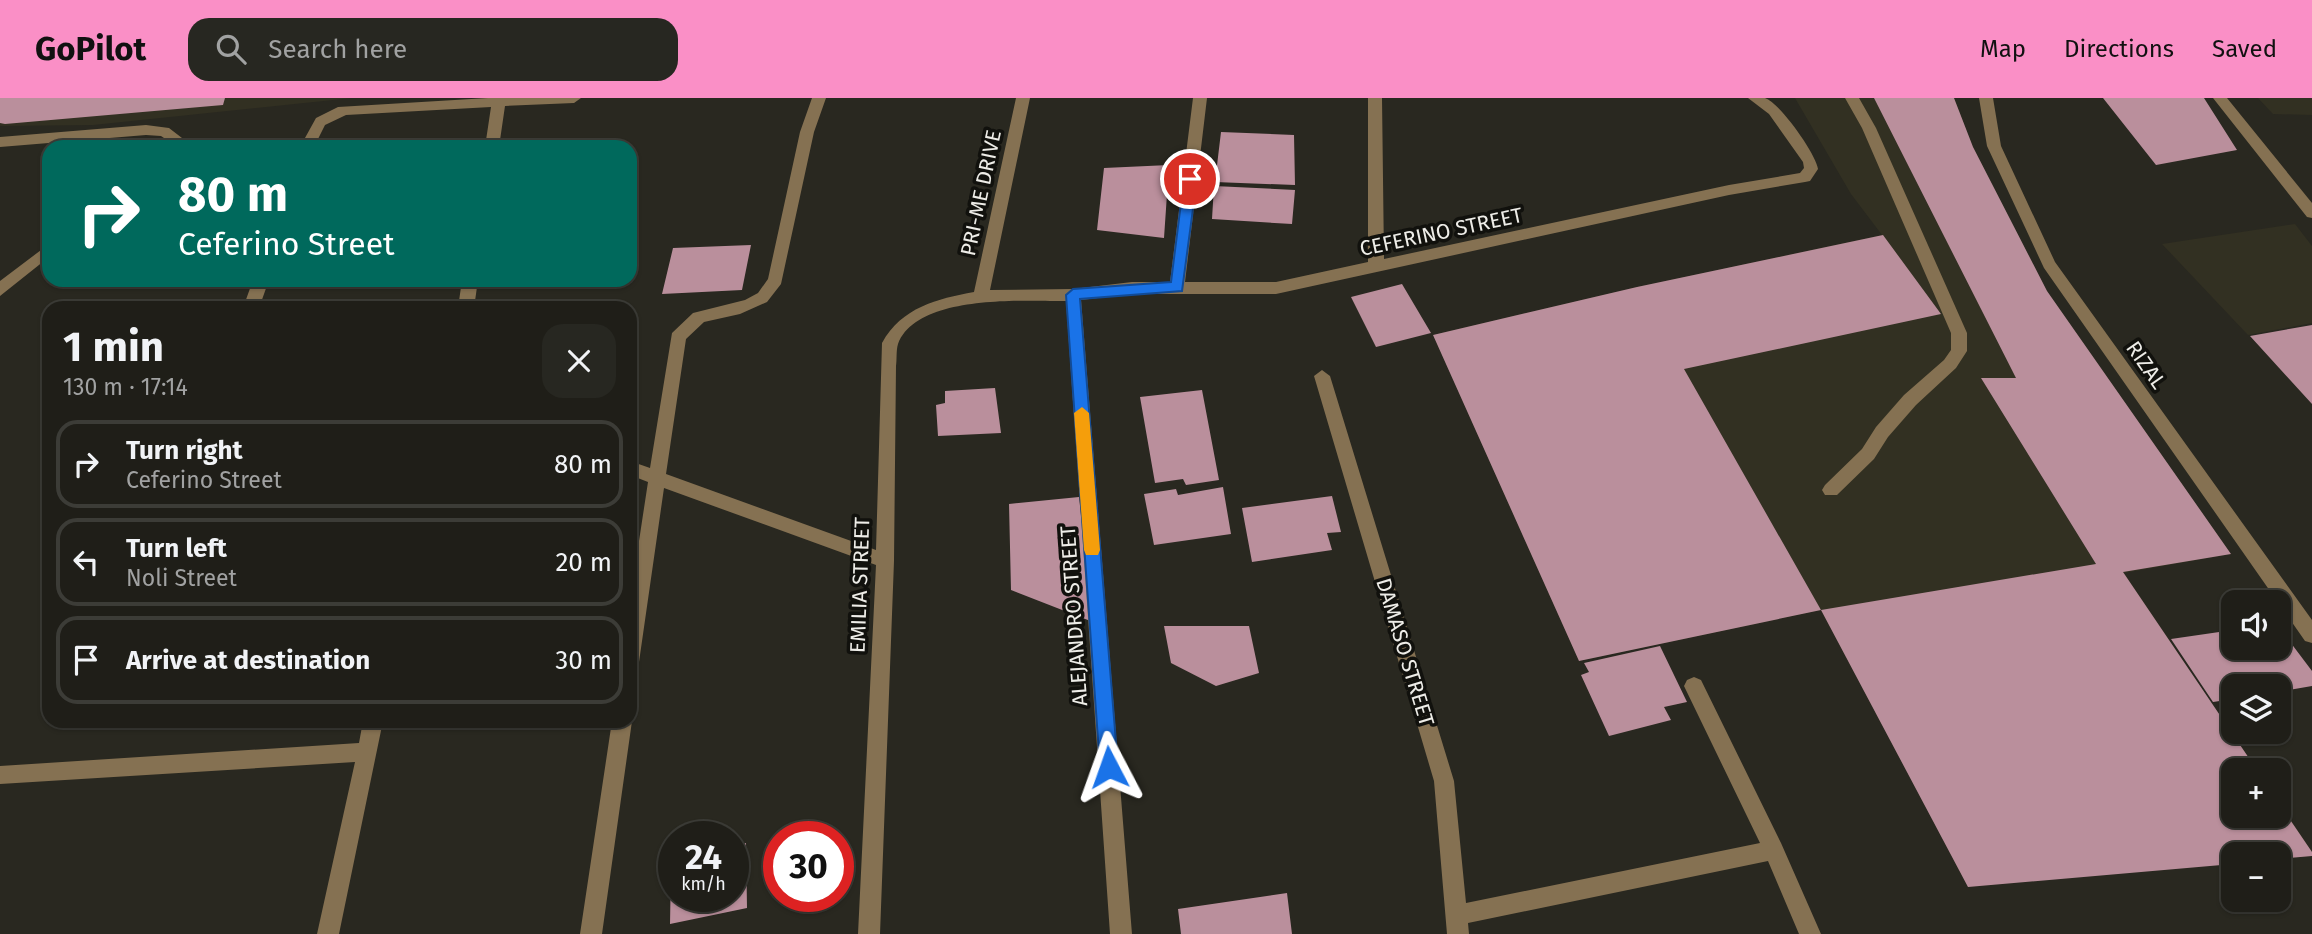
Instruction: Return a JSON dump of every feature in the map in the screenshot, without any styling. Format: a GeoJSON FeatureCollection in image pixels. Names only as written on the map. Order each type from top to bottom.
{"type":"FeatureCollection","features":[{"type":"Feature","properties":{"kind":"street"},"geometry":{"type":"LineString","coordinates":[[310,140],[320,121],[338,111],[574,98]]}},
{"type":"Feature","properties":{"kind":"street"},"geometry":{"type":"LineString","coordinates":[[637,614],[678,337],[688,322],[709,312],[738,308],[763,298],[776,280],[807,132],[819,98]]}},
{"type":"Feature","properties":{"kind":"street","name":"PRI-ME DRIVE"},"geometry":{"type":"LineString","coordinates":[[981,296],[1023,98]]}},
{"type":"Feature","properties":{"kind":"street"},"geometry":{"type":"LineString","coordinates":[[1177,287],[1200,98]]}},
{"type":"Feature","properties":{"kind":"street"},"geometry":{"type":"LineString","coordinates":[[1375,98],[1376,268]]}},
{"type":"Feature","properties":{"kind":"street","name":"CEFERINO STREET"},"geometry":{"type":"LineString","coordinates":[[981,296],[1073,295],[1132,288],[1276,288],[1730,190],[1805,177],[1811,169],[1810,161],[1774,111],[1755,98]]}},
{"type":"Feature","properties":{"kind":"street"},"geometry":{"type":"LineString","coordinates":[[1831,490],[1868,454],[1882,432],[1910,400],[1950,364],[1959,351],[1959,333],[1869,128],[1852,98]]}},
{"type":"Feature","properties":{"kind":"street","name":"RIZAL"},"geometry":{"type":"LineString","coordinates":[[1986,98],[1994,146],[2049,264],[2312,635]]}},
{"type":"Feature","properties":{"kind":"street"},"geometry":{"type":"LineString","coordinates":[[2220,98],[2312,213]]}},
{"type":"Feature","properties":{"kind":"street"},"geometry":{"type":"LineString","coordinates":[[493,140],[499,101]]}},
{"type":"Feature","properties":{"kind":"street"},"geometry":{"type":"LineString","coordinates":[[0,142],[146,130],[164,131],[175,138],[174,140]]}},
{"type":"Feature","properties":{"kind":"street"},"geometry":{"type":"LineString","coordinates":[[0,290],[42,255]]}},
{"type":"Feature","properties":{"kind":"street","name":"ALEJANDRO STREET"},"geometry":{"type":"LineString","coordinates":[[1073,295],[1121,934]]}},
{"type":"Feature","properties":{"kind":"street","name":"EMILIA STREET"},"geometry":{"type":"LineString","coordinates":[[869,934],[885,561],[890,343],[905,323],[937,305],[981,296]]}},
{"type":"Feature","properties":{"kind":"street","name":"DAMASO STREET"},"geometry":{"type":"LineString","coordinates":[[1322,376],[1444,781],[1457,924]]}},
{"type":"Feature","properties":{"kind":"street"},"geometry":{"type":"LineString","coordinates":[[637,470],[885,561]]}},
{"type":"Feature","properties":{"kind":"street"},"geometry":{"type":"LineString","coordinates":[[1694,686],[1774,850],[1810,934]]}},
{"type":"Feature","properties":{"kind":"street"},"geometry":{"type":"LineString","coordinates":[[328,934],[371,728]]}},
{"type":"Feature","properties":{"kind":"street"},"geometry":{"type":"LineString","coordinates":[[591,934],[621,728]]}},
{"type":"Feature","properties":{"kind":"street"},"geometry":{"type":"LineString","coordinates":[[0,775],[365,752]]}},
{"type":"Feature","properties":{"kind":"street"},"geometry":{"type":"LineString","coordinates":[[1457,924],[1774,850]]}},
{"type":"Feature","properties":{"kind":"shaded area"},"geometry":{"type":"Polygon","coordinates":[[[0,98],[352,98],[93,125],[0,126],[0,98]]]}},
{"type":"Feature","properties":{"kind":"shaded area"},"geometry":{"type":"Polygon","coordinates":[[[1795,98],[1954,98],[1973,147],[2047,291],[2231,554],[2124,573],[2221,717],[2221,744],[2239,744],[2249,758],[2221,758],[2221,828],[2291,828],[2291,820],[2312,856],[2291,858],[2291,842],[2221,842],[2221,855],[1968,887],[1821,610],[1579,661],[1433,335],[1637,287],[1882,235],[1851,194],[1795,98]]]}},
{"type":"Feature","properties":{"kind":"shaded area"},"geometry":{"type":"Polygon","coordinates":[[[2258,98],[2312,98],[2312,115],[2273,114],[2258,98]]]}},
{"type":"Feature","properties":{"kind":"shaded area"},"geometry":{"type":"Polygon","coordinates":[[[2295,224],[2312,246],[2312,323],[2248,335],[2162,244],[2295,224]]]}},
{"type":"Feature","properties":{"kind":"building"},"geometry":{"type":"Polygon","coordinates":[[[0,98],[225,98],[223,105],[5,124],[0,123],[0,98]]]}},
{"type":"Feature","properties":{"kind":"building"},"geometry":{"type":"Polygon","coordinates":[[[1874,98],[1954,98],[1973,147],[2047,291],[2231,554],[2123,572],[2221,717],[2221,744],[2239,744],[2249,758],[2221,758],[2221,828],[2291,828],[2291,821],[2312,856],[2291,858],[2291,842],[2221,842],[2221,865],[1968,887],[1821,610],[2096,564],[1981,378],[2016,378],[1874,98]]]}},
{"type":"Feature","properties":{"kind":"building"},"geometry":{"type":"Polygon","coordinates":[[[2103,98],[2204,98],[2237,150],[2156,165],[2103,98]]]}},
{"type":"Feature","properties":{"kind":"building"},"geometry":{"type":"Polygon","coordinates":[[[1221,132],[1294,135],[1295,185],[1215,182],[1221,132]]]}},
{"type":"Feature","properties":{"kind":"building"},"geometry":{"type":"Polygon","coordinates":[[[1169,165],[1164,238],[1097,230],[1104,168],[1169,165]]]}},
{"type":"Feature","properties":{"kind":"building"},"geometry":{"type":"Polygon","coordinates":[[[1214,186],[1295,190],[1292,224],[1212,219],[1214,186]]]}},
{"type":"Feature","properties":{"kind":"building"},"geometry":{"type":"Polygon","coordinates":[[[1883,235],[1941,314],[1684,369],[1821,610],[1579,661],[1433,335],[1637,287],[1883,235]]]}},
{"type":"Feature","properties":{"kind":"building"},"geometry":{"type":"Polygon","coordinates":[[[751,245],[742,290],[662,294],[673,248],[751,245]]]}},
{"type":"Feature","properties":{"kind":"building"},"geometry":{"type":"Polygon","coordinates":[[[1402,284],[1431,333],[1376,347],[1351,297],[1402,284]]]}},
{"type":"Feature","properties":{"kind":"building"},"geometry":{"type":"Polygon","coordinates":[[[2312,325],[2312,404],[2250,336],[2312,325]]]}},
{"type":"Feature","properties":{"kind":"building"},"geometry":{"type":"Polygon","coordinates":[[[995,388],[1001,433],[938,436],[936,405],[945,403],[945,391],[995,388]]]}},
{"type":"Feature","properties":{"kind":"building"},"geometry":{"type":"Polygon","coordinates":[[[1202,390],[1219,480],[1186,485],[1183,479],[1155,483],[1140,397],[1202,390]]]}},
{"type":"Feature","properties":{"kind":"building"},"geometry":{"type":"Polygon","coordinates":[[[1223,487],[1231,534],[1154,545],[1144,494],[1176,489],[1178,495],[1223,487]]]}},
{"type":"Feature","properties":{"kind":"building"},"geometry":{"type":"Polygon","coordinates":[[[1332,496],[1341,532],[1327,533],[1332,550],[1252,562],[1242,508],[1332,496]]]}},
{"type":"Feature","properties":{"kind":"building"},"geometry":{"type":"Polygon","coordinates":[[[1079,497],[1093,622],[1011,590],[1009,504],[1079,497]]]}},
{"type":"Feature","properties":{"kind":"building"},"geometry":{"type":"Polygon","coordinates":[[[1164,626],[1249,626],[1259,673],[1216,686],[1171,663],[1164,626]]]}},
{"type":"Feature","properties":{"kind":"building"},"geometry":{"type":"Polygon","coordinates":[[[2221,632],[2221,660],[2291,660],[2291,643],[2312,671],[2312,686],[2291,690],[2291,674],[2221,674],[2221,701],[2213,702],[2171,639],[2221,632]]]}},
{"type":"Feature","properties":{"kind":"building"},"geometry":{"type":"Polygon","coordinates":[[[1660,646],[1687,702],[1664,707],[1671,720],[1609,736],[1581,675],[1589,672],[1584,663],[1660,646]]]}},
{"type":"Feature","properties":{"kind":"building"},"geometry":{"type":"Polygon","coordinates":[[[1287,893],[1292,934],[1181,934],[1178,909],[1287,893]]]}},
{"type":"Feature","properties":{"kind":"building"},"geometry":{"type":"Polygon","coordinates":[[[670,912],[728,912],[670,924],[670,912]]]}},
{"type":"Feature","properties":{"kind":"slow traffic"},"geometry":{"type":"LineString","coordinates":[[1082,413],[1092,550]]}},
{"type":"Feature","properties":{"kind":"route"},"geometry":{"type":"LineString","coordinates":[[1109,767],[1073,295],[1132,288],[1177,287],[1190,179]]}}]}
